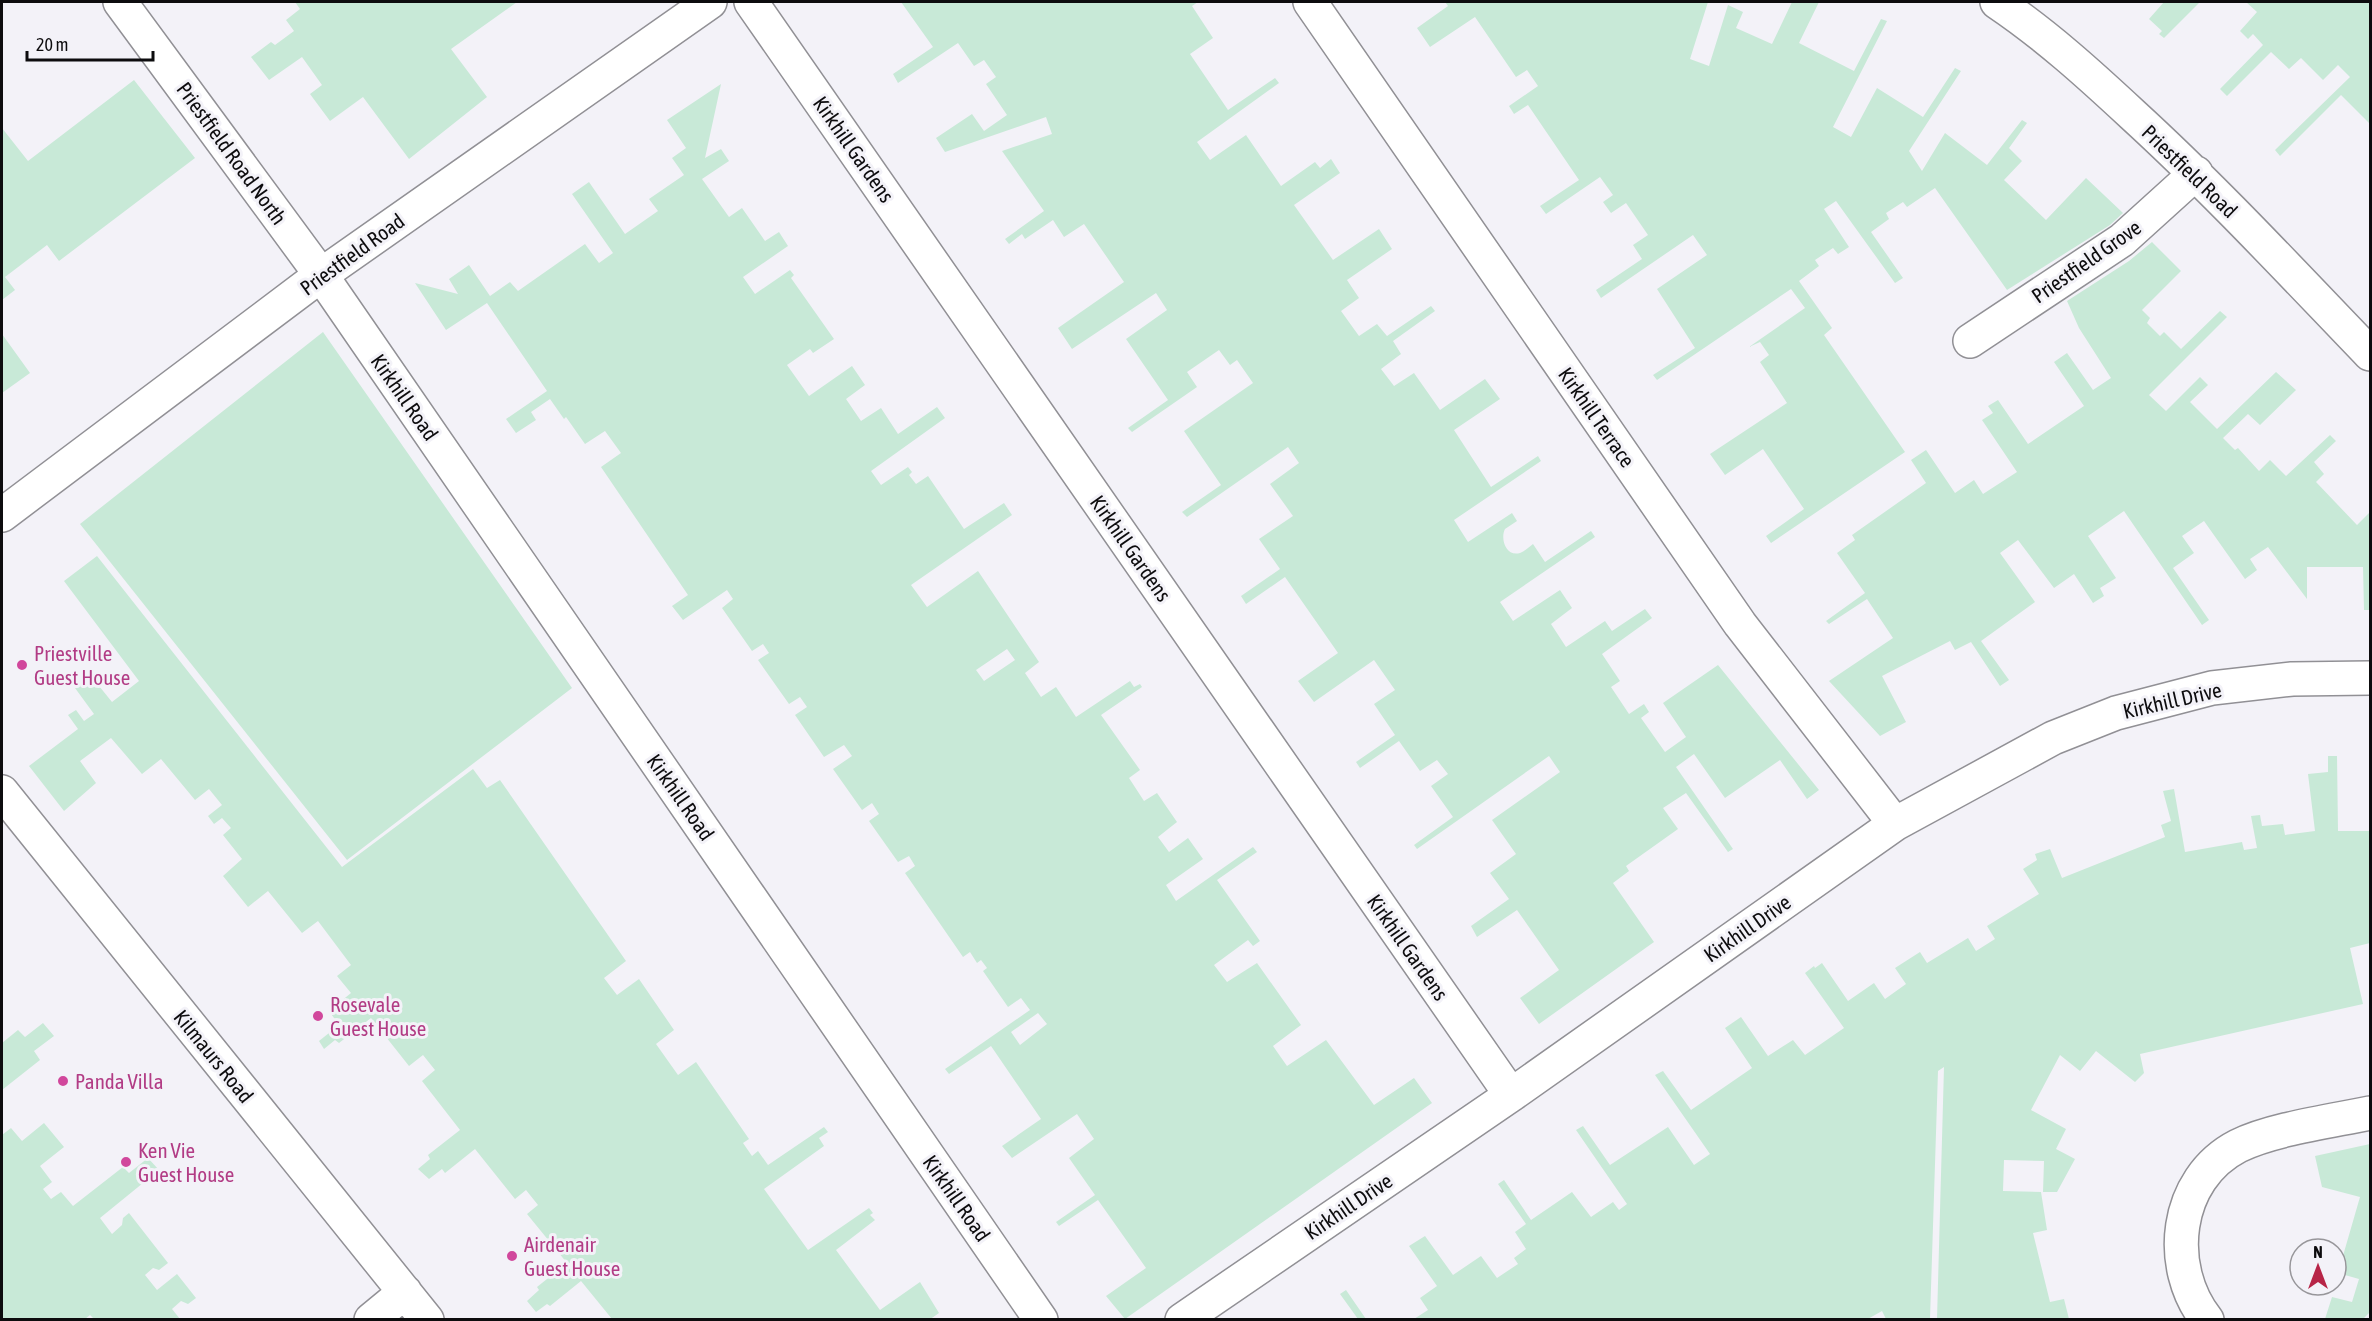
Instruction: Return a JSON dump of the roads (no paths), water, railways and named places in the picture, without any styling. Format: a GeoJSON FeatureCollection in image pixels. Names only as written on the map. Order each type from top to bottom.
{"type":"FeatureCollection","features":[{"type":"Feature","properties":{"kind":"street","name":"Priestfield Road North"},"geometry":{"type":"LineString","coordinates":[[120,2],[321,275]]}},
{"type":"Feature","properties":{"kind":"street","name":"Priestfield Road"},"geometry":{"type":"LineString","coordinates":[[2,515],[321,275],[710,2]]}},
{"type":"Feature","properties":{"kind":"street","name":"Kirkhill Gardens"},"geometry":{"type":"LineString","coordinates":[[751,2],[1511,1095]]}},
{"type":"Feature","properties":{"kind":"street","name":"Kirkhill Terrace"},"geometry":{"type":"LineString","coordinates":[[1310,2],[1740,624],[1895,824]]}},
{"type":"Feature","properties":{"kind":"street","name":"Priestfield Road"},"geometry":{"type":"LineString","coordinates":[[1997,2],[2016,14],[2098,83],[2196,173],[2370,354]]}},
{"type":"Feature","properties":{"kind":"street","name":"Priestfield Grove"},"geometry":{"type":"LineString","coordinates":[[1970,341],[2122,240],[2196,173]]}},
{"type":"Feature","properties":{"kind":"street","name":"Kirkhill Road"},"geometry":{"type":"LineString","coordinates":[[321,275],[1041,1320]]}},
{"type":"Feature","properties":{"kind":"street","name":"Kirkhill Drive"},"geometry":{"type":"LineString","coordinates":[[1182,1320],[1511,1095],[1895,824],[2053,738],[2116,713],[2211,688],[2292,679],[2370,678]]}},
{"type":"Feature","properties":{"kind":"street","name":"Kilmaurs Road"},"geometry":{"type":"LineString","coordinates":[[2,792],[427,1320]]}},
{"type":"Feature","properties":{"kind":"street"},"geometry":{"type":"LineString","coordinates":[[2207,1320],[2188,1289],[2180,1254],[2181,1229],[2186,1209],[2207,1172],[2236,1147],[2257,1138],[2370,1113]]}},
{"type":"Feature","properties":{"kind":"street"},"geometry":{"type":"LineString","coordinates":[[371,1320],[405,1292]]}},
{"type":"Feature","properties":{"kind":"place","name":"Priestville Guest House"},"geometry":{"type":"Point","coordinates":[22,665]}},
{"type":"Feature","properties":{"kind":"place","name":"Rosevale Guest House"},"geometry":{"type":"Point","coordinates":[318,1016]}},
{"type":"Feature","properties":{"kind":"place","name":"Panda Villa"},"geometry":{"type":"Point","coordinates":[63,1081]}},
{"type":"Feature","properties":{"kind":"place","name":"Ken Vie Guest House"},"geometry":{"type":"Point","coordinates":[126,1162]}},
{"type":"Feature","properties":{"kind":"place","name":"Airdenair Guest House"},"geometry":{"type":"Point","coordinates":[512,1256]}}]}
